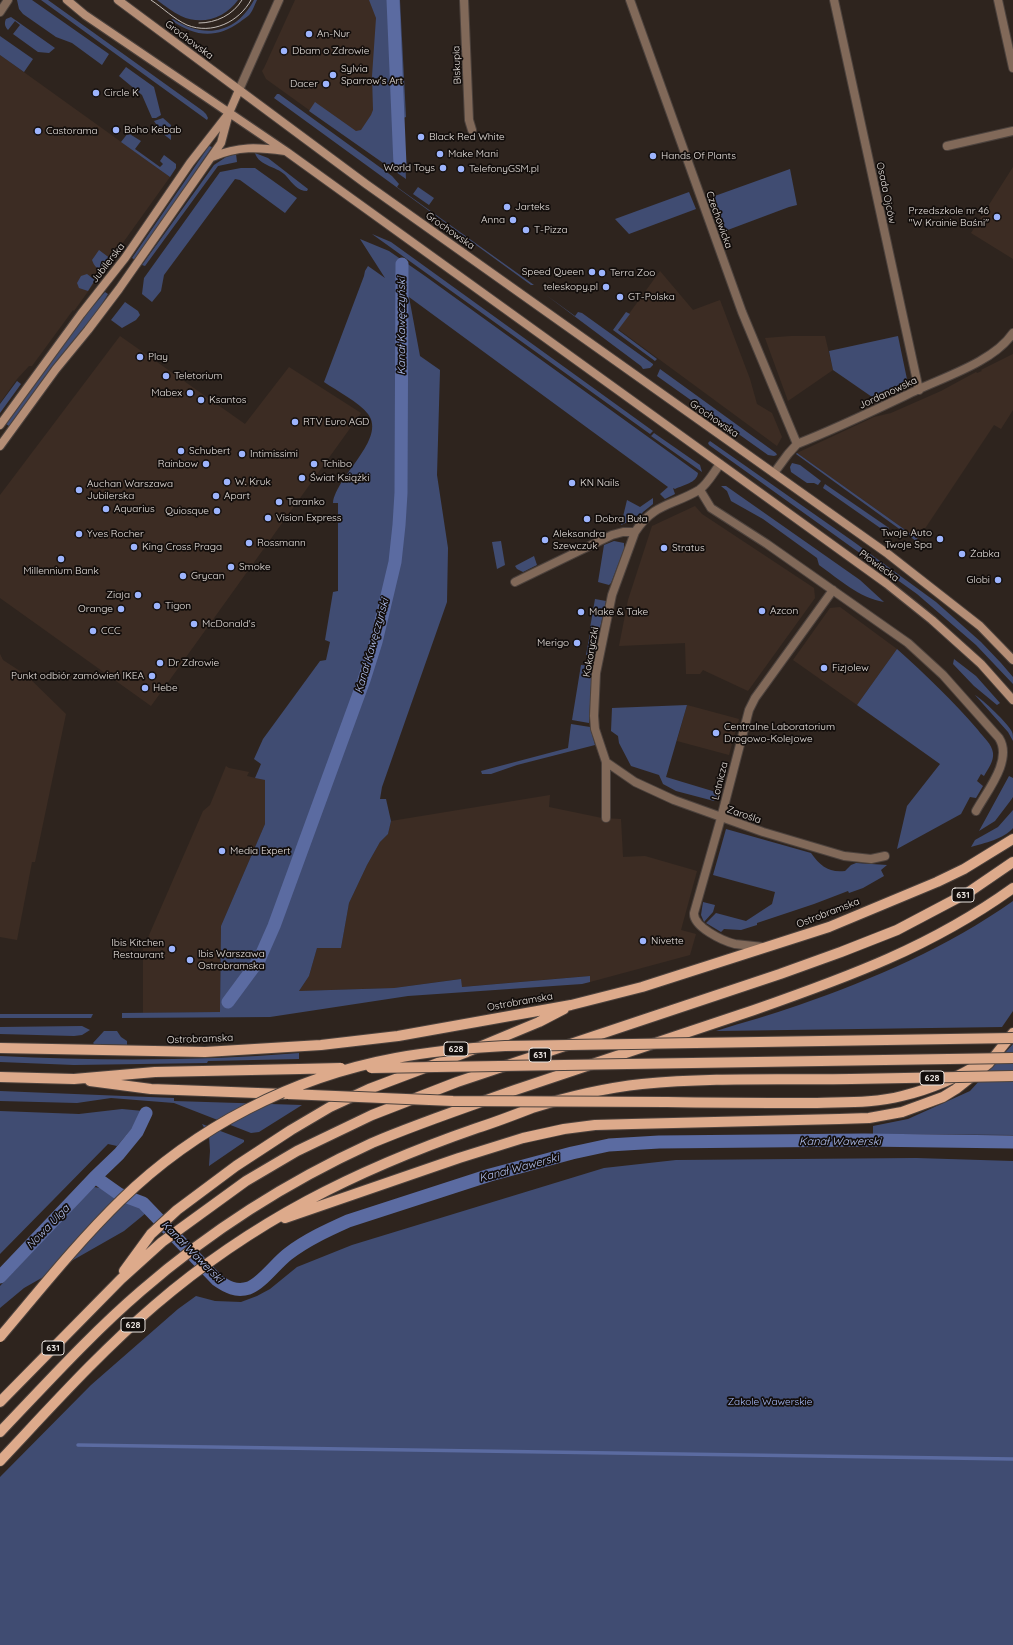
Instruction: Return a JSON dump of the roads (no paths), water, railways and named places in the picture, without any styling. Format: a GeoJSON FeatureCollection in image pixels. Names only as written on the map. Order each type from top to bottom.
{"type":"FeatureCollection","features":[{"type":"Feature","properties":{"kind":"main road"},"geometry":{"type":"LineString","coordinates":[[67,0],[85,15],[287,152],[720,464]]}},
{"type":"Feature","properties":{"kind":"main road","name":"Grochowska"},"geometry":{"type":"LineString","coordinates":[[118,0],[366,184],[774,473]]}},
{"type":"Feature","properties":{"kind":"main road","name":"Jubilerska"},"geometry":{"type":"LineString","coordinates":[[0,446],[56,369],[119,289],[212,157],[224,136],[229,113],[238,90]]}},
{"type":"Feature","properties":{"kind":"main road","name":"Jubilerska"},"geometry":{"type":"LineString","coordinates":[[0,425],[81,314],[125,258],[190,163],[229,113]]}},
{"type":"Feature","properties":{"kind":"main road"},"geometry":{"type":"LineString","coordinates":[[212,157],[226,152],[249,148],[287,152]]}},
{"type":"Feature","properties":{"kind":"main road","name":"Płowiecka"},"geometry":{"type":"LineString","coordinates":[[720,464],[887,584],[932,620],[981,664],[1013,700]]}},
{"type":"Feature","properties":{"kind":"main road","name":"Płowiecka"},"geometry":{"type":"LineString","coordinates":[[774,473],[888,554],[951,603],[980,626],[1013,660]]}},
{"type":"Feature","properties":{"kind":"main road","name":"Ostrobramska"},"geometry":{"type":"LineString","coordinates":[[0,1048],[205,1052],[321,1045],[398,1036],[571,1005],[642,987],[768,948],[829,927],[937,882],[964,869],[1013,839]]}},
{"type":"Feature","properties":{"kind":"main road","name":"631"},"geometry":{"type":"LineString","coordinates":[[0,1402],[107,1294],[162,1242],[246,1181],[296,1151],[372,1115],[458,1082],[841,952],[909,924],[969,892],[1013,862]]}},
{"type":"Feature","properties":{"kind":"main road","name":"631"},"geometry":{"type":"LineString","coordinates":[[0,1432],[108,1320],[140,1291],[180,1258],[238,1217],[295,1182],[383,1139],[456,1111],[818,988],[873,966],[920,944],[970,917],[1013,888]]}},
{"type":"Feature","properties":{"kind":"main road"},"geometry":{"type":"LineString","coordinates":[[107,1294],[151,1234],[177,1210],[236,1166],[330,1107],[369,1089],[467,1052],[539,1022],[571,1005]]}},
{"type":"Feature","properties":{"kind":"main road"},"geometry":{"type":"LineString","coordinates":[[256,1230],[277,1220],[490,1147],[530,1136],[564,1129],[595,1125],[857,1118],[902,1112],[922,1106],[949,1093],[982,1070],[996,1056],[1013,1033]]}},
{"type":"Feature","properties":{"kind":"main road","name":"628"},"geometry":{"type":"LineString","coordinates":[[0,1337],[60,1266],[106,1215],[163,1163],[205,1133],[250,1108],[308,1083],[351,1069],[384,1060],[418,1054],[505,1046],[1013,1038]]}},
{"type":"Feature","properties":{"kind":"main road"},"geometry":{"type":"LineString","coordinates":[[0,1077],[74,1079],[151,1089],[453,1101],[840,1102],[890,1098],[920,1091],[941,1083],[982,1062],[1000,1049]]}},
{"type":"Feature","properties":{"kind":"main road"},"geometry":{"type":"LineString","coordinates":[[74,1079],[154,1072],[1013,1058]]}},
{"type":"Feature","properties":{"kind":"main road","name":"628"},"geometry":{"type":"LineString","coordinates":[[0,1461],[104,1353],[155,1305],[217,1256],[256,1230],[310,1198],[372,1168],[446,1139],[554,1102],[602,1090],[655,1083],[716,1080],[1013,1076]]}},
{"type":"Feature","properties":{"kind":"street"},"geometry":{"type":"LineString","coordinates":[[0,12],[8,0]]}},
{"type":"Feature","properties":{"kind":"street"},"geometry":{"type":"LineString","coordinates":[[238,90],[279,0]]}},
{"type":"Feature","properties":{"kind":"street","name":"Biskupia"},"geometry":{"type":"LineString","coordinates":[[464,0],[469,120],[472,130]]}},
{"type":"Feature","properties":{"kind":"street","name":"Czechowicka"},"geometry":{"type":"LineString","coordinates":[[630,0],[742,312],[797,444]]}},
{"type":"Feature","properties":{"kind":"street","name":"Osada Ojców"},"geometry":{"type":"LineString","coordinates":[[834,0],[919,390]]}},
{"type":"Feature","properties":{"kind":"street"},"geometry":{"type":"LineString","coordinates":[[998,0],[1013,68]]}},
{"type":"Feature","properties":{"kind":"street"},"geometry":{"type":"LineString","coordinates":[[947,146],[1013,131]]}},
{"type":"Feature","properties":{"kind":"street","name":"Jordanowska"},"geometry":{"type":"LineString","coordinates":[[774,473],[797,444],[956,372],[994,352],[1006,343],[1013,333]]}},
{"type":"Feature","properties":{"kind":"street","name":"Kokoryczki"},"geometry":{"type":"LineString","coordinates":[[606,818],[606,762],[596,729],[594,716],[596,673],[612,595],[635,532],[640,525],[656,510],[700,490],[720,464]]}},
{"type":"Feature","properties":{"kind":"street"},"geometry":{"type":"LineString","coordinates":[[700,490],[711,508],[767,544],[908,643],[924,656],[963,696],[1002,742],[1005,753],[1004,761],[976,811]]}},
{"type":"Feature","properties":{"kind":"street"},"geometry":{"type":"LineString","coordinates":[[515,582],[612,535],[623,532],[635,532]]}},
{"type":"Feature","properties":{"kind":"street","name":"Lotnicza"},"geometry":{"type":"LineString","coordinates":[[768,948],[728,942],[699,925],[696,921],[694,913],[721,818],[749,710],[755,698],[833,590]]}},
{"type":"Feature","properties":{"kind":"street","name":"Zarośla"},"geometry":{"type":"LineString","coordinates":[[606,762],[635,782],[674,800],[721,818],[844,856],[871,859],[885,856]]}},
{"type":"Feature","properties":{"kind":"waterway","name":"Kanał Kawęczyński"},"geometry":{"type":"LineString","coordinates":[[393,0],[400,165]]}},
{"type":"Feature","properties":{"kind":"waterway","name":"Kanał Kawęczyński"},"geometry":{"type":"LineString","coordinates":[[228,1002],[259,960],[274,926],[364,680],[376,642],[395,562],[401,493],[402,264]]}},
{"type":"Feature","properties":{"kind":"waterway","name":"Nowa Ulga"},"geometry":{"type":"LineString","coordinates":[[0,1277],[95,1177],[119,1154],[137,1132],[146,1113]]}},
{"type":"Feature","properties":{"kind":"waterway","name":"Kanał Wawerski"},"geometry":{"type":"LineString","coordinates":[[95,1177],[119,1194],[143,1203],[217,1280],[228,1287],[244,1289],[249,1288],[259,1282],[283,1258],[302,1244],[348,1221],[490,1175],[572,1153],[609,1145],[659,1142],[864,1140],[1013,1142]]}},
{"type":"Feature","properties":{"kind":"waterway"},"geometry":{"type":"LineString","coordinates":[[78,1445],[1013,1459]]}},
{"type":"Feature","properties":{"kind":"tram line"},"geometry":{"type":"LineString","coordinates":[[151,0],[182,23],[196,28],[215,27],[232,20],[246,8],[251,0]]}},
{"type":"Feature","properties":{"kind":"tram line"},"geometry":{"type":"LineString","coordinates":[[199,23],[212,22],[224,17],[234,10],[242,0]]}},
{"type":"Feature","properties":{"kind":"place","name":"An-Nur"},"geometry":{"type":"Point","coordinates":[309,34]}},
{"type":"Feature","properties":{"kind":"place","name":"Dbam o Zdrowie"},"geometry":{"type":"Point","coordinates":[284,51]}},
{"type":"Feature","properties":{"kind":"place","name":"Sylvia Sparrow's Art"},"geometry":{"type":"Point","coordinates":[333,75]}},
{"type":"Feature","properties":{"kind":"place","name":"Dacer"},"geometry":{"type":"Point","coordinates":[326,84]}},
{"type":"Feature","properties":{"kind":"place","name":"Circle K"},"geometry":{"type":"Point","coordinates":[96,93]}},
{"type":"Feature","properties":{"kind":"place","name":"Boho Kebab"},"geometry":{"type":"Point","coordinates":[116,130]}},
{"type":"Feature","properties":{"kind":"place","name":"Castorama"},"geometry":{"type":"Point","coordinates":[38,131]}},
{"type":"Feature","properties":{"kind":"place","name":"Black Red White"},"geometry":{"type":"Point","coordinates":[421,137]}},
{"type":"Feature","properties":{"kind":"place","name":"Make Mani"},"geometry":{"type":"Point","coordinates":[440,154]}},
{"type":"Feature","properties":{"kind":"place","name":"Hands Of Plants"},"geometry":{"type":"Point","coordinates":[653,156]}},
{"type":"Feature","properties":{"kind":"place","name":"World Toys"},"geometry":{"type":"Point","coordinates":[443,168]}},
{"type":"Feature","properties":{"kind":"place","name":"TelefonyGSM.pl"},"geometry":{"type":"Point","coordinates":[461,169]}},
{"type":"Feature","properties":{"kind":"place","name":"Jarteks"},"geometry":{"type":"Point","coordinates":[507,207]}},
{"type":"Feature","properties":{"kind":"place","name":"Przedszkole nr 46 \"W Krainie Baśni\""},"geometry":{"type":"Point","coordinates":[997,217]}},
{"type":"Feature","properties":{"kind":"place","name":"Anna"},"geometry":{"type":"Point","coordinates":[513,220]}},
{"type":"Feature","properties":{"kind":"place","name":"T-Pizza"},"geometry":{"type":"Point","coordinates":[526,230]}},
{"type":"Feature","properties":{"kind":"place","name":"Speed Queen"},"geometry":{"type":"Point","coordinates":[592,272]}},
{"type":"Feature","properties":{"kind":"place","name":"Terra Zoo"},"geometry":{"type":"Point","coordinates":[602,273]}},
{"type":"Feature","properties":{"kind":"place","name":"teleskopy.pl"},"geometry":{"type":"Point","coordinates":[606,287]}},
{"type":"Feature","properties":{"kind":"place","name":"GT-Polska"},"geometry":{"type":"Point","coordinates":[620,297]}},
{"type":"Feature","properties":{"kind":"place","name":"Play"},"geometry":{"type":"Point","coordinates":[140,357]}},
{"type":"Feature","properties":{"kind":"place","name":"Teletorium"},"geometry":{"type":"Point","coordinates":[166,376]}},
{"type":"Feature","properties":{"kind":"place","name":"Mabex"},"geometry":{"type":"Point","coordinates":[190,393]}},
{"type":"Feature","properties":{"kind":"place","name":"Ksantos"},"geometry":{"type":"Point","coordinates":[201,400]}},
{"type":"Feature","properties":{"kind":"place","name":"RTV Euro AGD"},"geometry":{"type":"Point","coordinates":[295,422]}},
{"type":"Feature","properties":{"kind":"place","name":"Schubert"},"geometry":{"type":"Point","coordinates":[181,451]}},
{"type":"Feature","properties":{"kind":"place","name":"Intimissimi"},"geometry":{"type":"Point","coordinates":[242,454]}},
{"type":"Feature","properties":{"kind":"place","name":"Rainbow"},"geometry":{"type":"Point","coordinates":[206,464]}},
{"type":"Feature","properties":{"kind":"place","name":"Tchibo"},"geometry":{"type":"Point","coordinates":[314,464]}},
{"type":"Feature","properties":{"kind":"place","name":"Świat Książki"},"geometry":{"type":"Point","coordinates":[302,478]}},
{"type":"Feature","properties":{"kind":"place","name":"W. Kruk"},"geometry":{"type":"Point","coordinates":[227,482]}},
{"type":"Feature","properties":{"kind":"place","name":"KN Nails"},"geometry":{"type":"Point","coordinates":[572,483]}},
{"type":"Feature","properties":{"kind":"place","name":"Auchan Warszawa Jubilerska"},"geometry":{"type":"Point","coordinates":[79,490]}},
{"type":"Feature","properties":{"kind":"place","name":"Apart"},"geometry":{"type":"Point","coordinates":[216,496]}},
{"type":"Feature","properties":{"kind":"place","name":"Taranko"},"geometry":{"type":"Point","coordinates":[279,502]}},
{"type":"Feature","properties":{"kind":"place","name":"Aquarius"},"geometry":{"type":"Point","coordinates":[106,509]}},
{"type":"Feature","properties":{"kind":"place","name":"Quiosque"},"geometry":{"type":"Point","coordinates":[217,511]}},
{"type":"Feature","properties":{"kind":"place","name":"Vision Express"},"geometry":{"type":"Point","coordinates":[268,518]}},
{"type":"Feature","properties":{"kind":"place","name":"Dobra Buła"},"geometry":{"type":"Point","coordinates":[587,519]}},
{"type":"Feature","properties":{"kind":"place","name":"Yves Rocher"},"geometry":{"type":"Point","coordinates":[79,534]}},
{"type":"Feature","properties":{"kind":"place","name":"Twoje Auto Twoje Spa"},"geometry":{"type":"Point","coordinates":[940,539]}},
{"type":"Feature","properties":{"kind":"place","name":"Aleksandra Szewczuk"},"geometry":{"type":"Point","coordinates":[545,540]}},
{"type":"Feature","properties":{"kind":"place","name":"Rossmann"},"geometry":{"type":"Point","coordinates":[249,543]}},
{"type":"Feature","properties":{"kind":"place","name":"King Cross Praga"},"geometry":{"type":"Point","coordinates":[134,547]}},
{"type":"Feature","properties":{"kind":"place","name":"Stratus"},"geometry":{"type":"Point","coordinates":[664,548]}},
{"type":"Feature","properties":{"kind":"place","name":"Żabka"},"geometry":{"type":"Point","coordinates":[962,554]}},
{"type":"Feature","properties":{"kind":"place","name":"Millennium Bank"},"geometry":{"type":"Point","coordinates":[61,559]}},
{"type":"Feature","properties":{"kind":"place","name":"Smoke"},"geometry":{"type":"Point","coordinates":[231,567]}},
{"type":"Feature","properties":{"kind":"place","name":"Grycan"},"geometry":{"type":"Point","coordinates":[183,576]}},
{"type":"Feature","properties":{"kind":"place","name":"Globi"},"geometry":{"type":"Point","coordinates":[998,580]}},
{"type":"Feature","properties":{"kind":"place","name":"Ziaja"},"geometry":{"type":"Point","coordinates":[138,595]}},
{"type":"Feature","properties":{"kind":"place","name":"Tigon"},"geometry":{"type":"Point","coordinates":[157,606]}},
{"type":"Feature","properties":{"kind":"place","name":"Orange"},"geometry":{"type":"Point","coordinates":[121,609]}},
{"type":"Feature","properties":{"kind":"place","name":"Azcon"},"geometry":{"type":"Point","coordinates":[762,611]}},
{"type":"Feature","properties":{"kind":"place","name":"Make & Take"},"geometry":{"type":"Point","coordinates":[581,612]}},
{"type":"Feature","properties":{"kind":"place","name":"McDonald's"},"geometry":{"type":"Point","coordinates":[194,624]}},
{"type":"Feature","properties":{"kind":"place","name":"CCC"},"geometry":{"type":"Point","coordinates":[93,631]}},
{"type":"Feature","properties":{"kind":"place","name":"Merigo"},"geometry":{"type":"Point","coordinates":[577,643]}},
{"type":"Feature","properties":{"kind":"place","name":"Dr Zdrowie"},"geometry":{"type":"Point","coordinates":[160,663]}},
{"type":"Feature","properties":{"kind":"place","name":"Fizjolew"},"geometry":{"type":"Point","coordinates":[824,668]}},
{"type":"Feature","properties":{"kind":"place","name":"Punkt odbiór zamówień IKEA"},"geometry":{"type":"Point","coordinates":[152,676]}},
{"type":"Feature","properties":{"kind":"place","name":"Hebe"},"geometry":{"type":"Point","coordinates":[145,688]}},
{"type":"Feature","properties":{"kind":"place","name":"Centralne Laboratorium Drogowo-Kolejowe"},"geometry":{"type":"Point","coordinates":[716,733]}},
{"type":"Feature","properties":{"kind":"place","name":"Media Expert"},"geometry":{"type":"Point","coordinates":[222,851]}},
{"type":"Feature","properties":{"kind":"place","name":"Nivette"},"geometry":{"type":"Point","coordinates":[643,941]}},
{"type":"Feature","properties":{"kind":"place","name":"Ibis Kitchen Restaurant"},"geometry":{"type":"Point","coordinates":[172,949]}},
{"type":"Feature","properties":{"kind":"place","name":"Ibis Warszawa Ostrobramska"},"geometry":{"type":"Point","coordinates":[190,960]}},
{"type":"Feature","properties":{"kind":"park label","name":"Zakole Wawerskie"},"geometry":{"type":"Point","coordinates":[770,1402]}}]}
